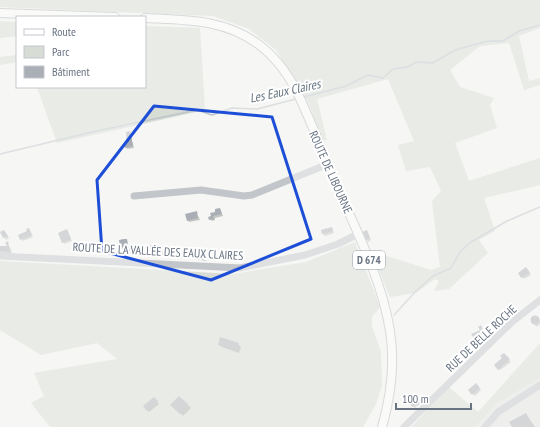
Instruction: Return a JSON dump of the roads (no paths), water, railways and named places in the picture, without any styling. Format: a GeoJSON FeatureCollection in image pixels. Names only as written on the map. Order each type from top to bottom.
{"type":"FeatureCollection","features":[{"type":"Feature","properties":{"kind":"main road"},"geometry":{"type":"LineString","coordinates":[[0,13],[86,16]]}},
{"type":"Feature","properties":{"kind":"main road","name":"ROUTE DE LIBOURNE"},"geometry":{"type":"LineString","coordinates":[[146,18],[196,20],[233,29],[259,44],[269,54],[280,66],[297,94],[358,234],[380,291],[390,332],[392,356],[390,394],[382,427]]}},
{"type":"Feature","properties":{"kind":"street"},"geometry":{"type":"LineString","coordinates":[[134,196],[201,190],[244,196],[252,195],[328,164]]}},
{"type":"Feature","properties":{"kind":"street","name":"ROUTE DE LA VALLÉE DES EAUX CLAIRES"},"geometry":{"type":"LineString","coordinates":[[0,256],[240,268],[304,255],[338,244],[358,234]]}},
{"type":"Feature","properties":{"kind":"street","name":"RUE DE BELLE ROCHE"},"geometry":{"type":"LineString","coordinates":[[404,427],[512,322],[540,300]]}},
{"type":"Feature","properties":{"kind":"street"},"geometry":{"type":"LineString","coordinates":[[485,427],[498,412],[540,385]]}},
{"type":"Feature","properties":{"kind":"waterway","name":"Les Eaux Claires"},"geometry":{"type":"LineString","coordinates":[[304,97],[346,86],[368,75],[383,78],[393,69],[408,67],[416,62],[433,63],[455,50],[488,41],[503,41],[519,31],[540,25]]}},
{"type":"Feature","properties":{"kind":"waterway","name":"Les Eaux Claires"},"geometry":{"type":"LineString","coordinates":[[0,154],[92,132],[197,110],[212,115],[232,108],[257,109],[296,99]]}},
{"type":"Feature","properties":{"kind":"waterway","name":"Les Eaux Claires"},"geometry":{"type":"LineString","coordinates":[[394,315],[416,291],[433,276],[451,268],[460,252],[471,242],[507,221],[540,207]]}}]}
